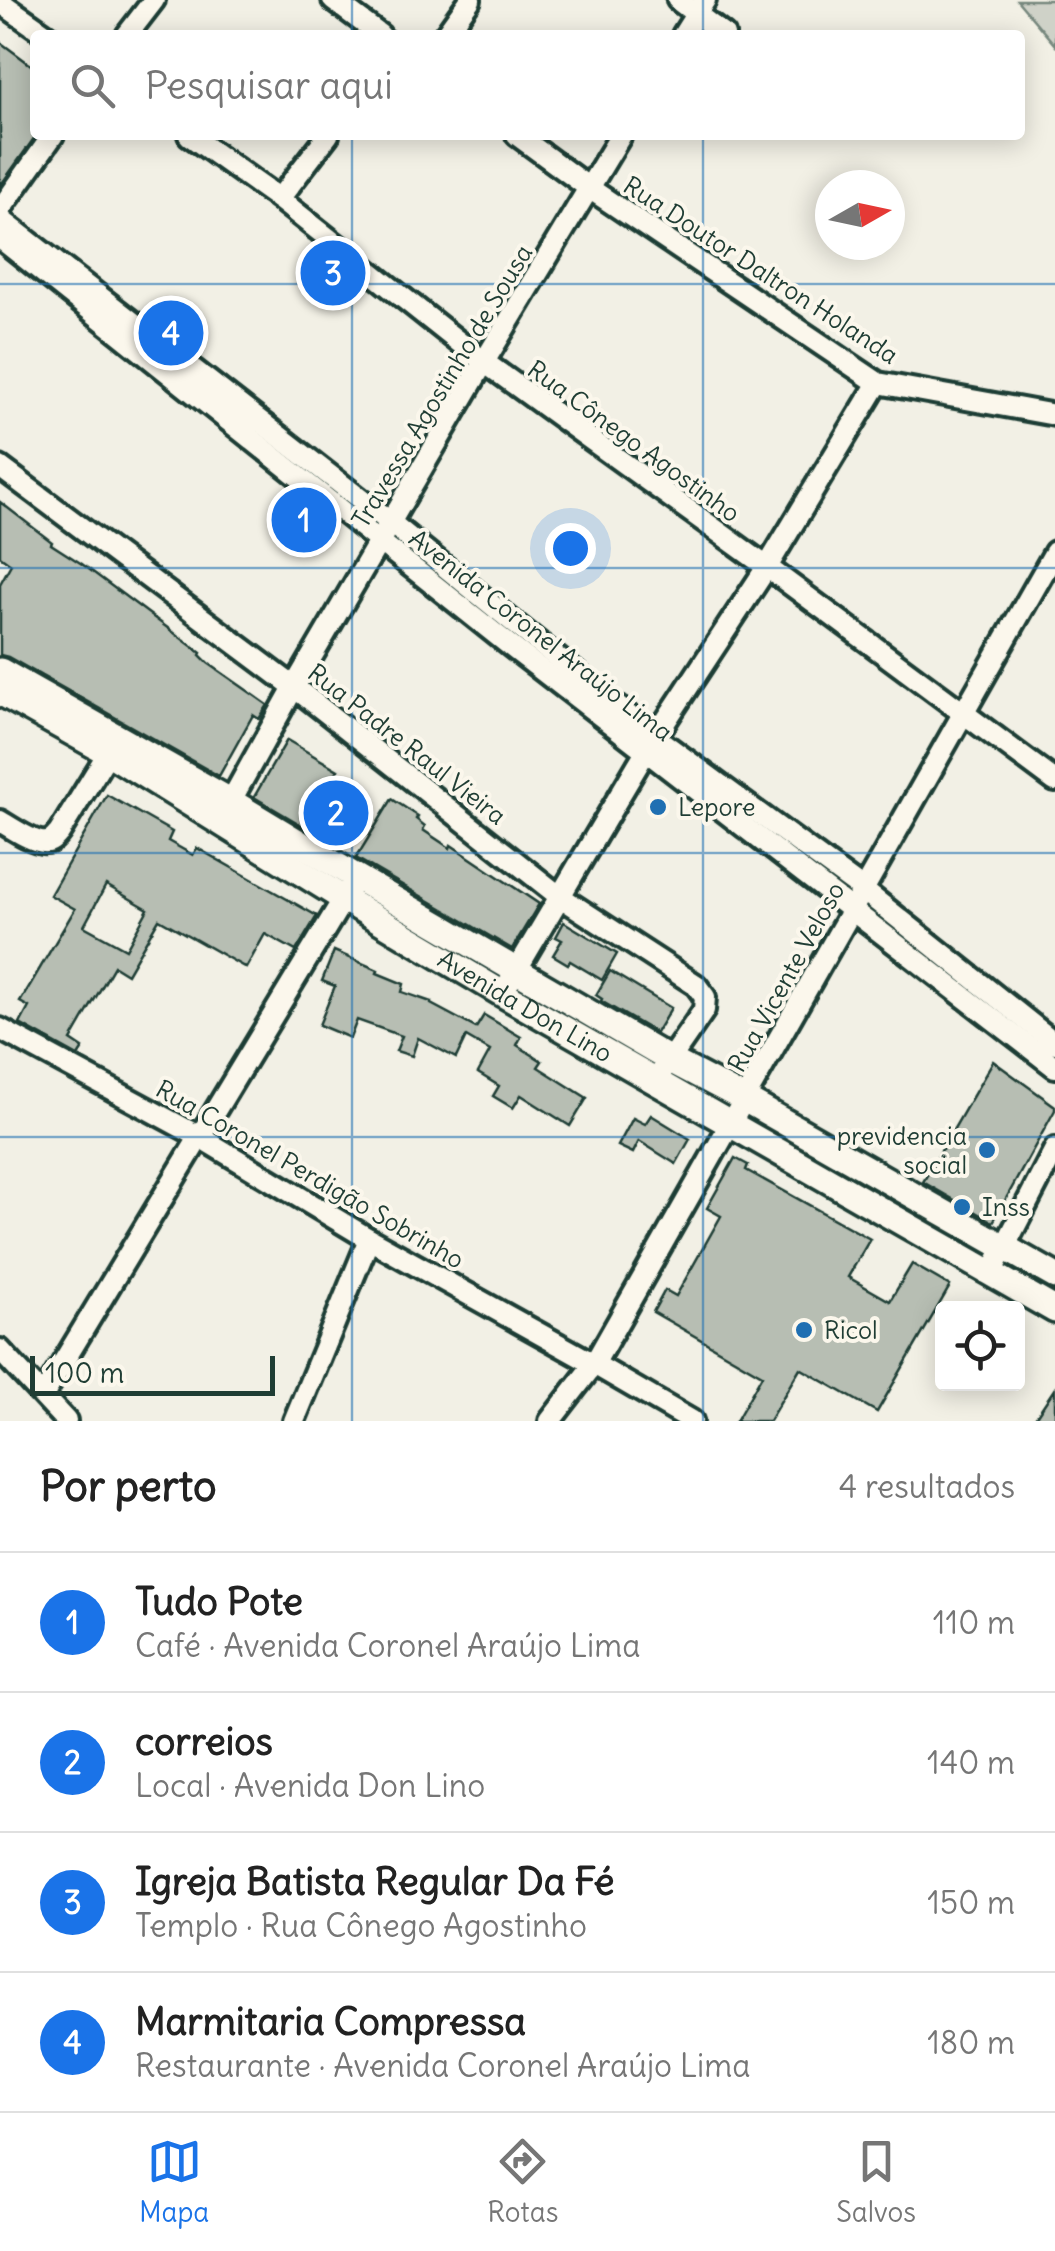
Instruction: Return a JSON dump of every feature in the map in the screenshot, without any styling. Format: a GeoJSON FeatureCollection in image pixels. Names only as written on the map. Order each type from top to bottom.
{"type":"FeatureCollection","features":[{"type":"Feature","properties":{"kind":"main road","name":"Avenida Don Lino"},"geometry":{"type":"LineString","coordinates":[[0,671],[113,746],[350,888],[503,994],[662,1070],[746,1100],[1055,1276]]}},
{"type":"Feature","properties":{"kind":"main road","name":"Avenida Don Lino"},"geometry":{"type":"LineString","coordinates":[[0,692],[113,746]]}},
{"type":"Feature","properties":{"kind":"main road","name":"Avenida Don Lino"},"geometry":{"type":"LineString","coordinates":[[350,888],[515,970],[662,1070],[731,1124],[1055,1310]]}},
{"type":"Feature","properties":{"kind":"main road"},"geometry":{"type":"LineString","coordinates":[[866,1201],[880,1175]]}},
{"type":"Feature","properties":{"kind":"street"},"geometry":{"type":"LineString","coordinates":[[131,30],[154,0]]}},
{"type":"Feature","properties":{"kind":"street"},"geometry":{"type":"LineString","coordinates":[[332,0],[373,30]]}},
{"type":"Feature","properties":{"kind":"street"},"geometry":{"type":"LineString","coordinates":[[449,30],[470,0]]}},
{"type":"Feature","properties":{"kind":"street"},"geometry":{"type":"LineString","coordinates":[[678,0],[701,7],[720,30]]}},
{"type":"Feature","properties":{"kind":"street"},"geometry":{"type":"LineString","coordinates":[[0,2],[39,30]]}},
{"type":"Feature","properties":{"kind":"street"},"geometry":{"type":"LineString","coordinates":[[686,30],[701,7]]}},
{"type":"Feature","properties":{"kind":"street"},"geometry":{"type":"LineString","coordinates":[[0,210],[49,140]]}},
{"type":"Feature","properties":{"kind":"street","name":"Rua Cônego Agostinho"},"geometry":{"type":"LineString","coordinates":[[196,140],[280,199],[484,362],[1055,782]]}},
{"type":"Feature","properties":{"kind":"street"},"geometry":{"type":"LineString","coordinates":[[280,199],[324,140]]}},
{"type":"Feature","properties":{"kind":"street","name":"Rua Doutor Daltron Holanda"},"geometry":{"type":"LineString","coordinates":[[524,140],[878,383],[1055,415]]}},
{"type":"Feature","properties":{"kind":"street","name":"Travessa Agostinho de Sousa"},"geometry":{"type":"LineString","coordinates":[[224,811],[484,362],[619,140]]}},
{"type":"Feature","properties":{"kind":"street","name":"Avenida Coronel Araújo Lima"},"geometry":{"type":"LineString","coordinates":[[0,218],[99,306],[751,820],[850,910],[1055,1042]]}},
{"type":"Feature","properties":{"kind":"street","name":"Avenida Coronel Araújo Lima"},"geometry":{"type":"LineString","coordinates":[[0,238],[99,306]]}},
{"type":"Feature","properties":{"kind":"street"},"geometry":{"type":"LineString","coordinates":[[503,994],[651,744],[767,567],[878,383]]}},
{"type":"Feature","properties":{"kind":"street","name":"Rua Padre Raul Vieira"},"geometry":{"type":"LineString","coordinates":[[0,467],[294,687],[559,896],[696,985],[703,992],[704,1010],[662,1070]]}},
{"type":"Feature","properties":{"kind":"street","name":"Rua Vicente Veloso"},"geometry":{"type":"LineString","coordinates":[[550,1421],[594,1364],[850,910],[1052,563]]}},
{"type":"Feature","properties":{"kind":"street"},"geometry":{"type":"LineString","coordinates":[[0,821],[36,841],[47,842],[59,833],[113,746]]}},
{"type":"Feature","properties":{"kind":"street","name":"Avenida Coronel Araújo Lima"},"geometry":{"type":"LineString","coordinates":[[751,820],[863,890],[992,1004],[1055,1067]]}},
{"type":"Feature","properties":{"kind":"street"},"geometry":{"type":"LineString","coordinates":[[44,1394],[350,888]]}},
{"type":"Feature","properties":{"kind":"street","name":"Rua Coronel Perdigão Sobrinho"},"geometry":{"type":"LineString","coordinates":[[0,1028],[198,1136],[370,1239],[692,1421]]}},
{"type":"Feature","properties":{"kind":"street"},"geometry":{"type":"LineString","coordinates":[[991,1273],[1055,1150]]}},
{"type":"Feature","properties":{"kind":"street"},"geometry":{"type":"LineString","coordinates":[[294,1421],[370,1239]]}},
{"type":"Feature","properties":{"kind":"street"},"geometry":{"type":"LineString","coordinates":[[2,1356],[44,1394],[66,1421]]}},
{"type":"Feature","properties":{"kind":"shaded area"},"geometry":{"type":"Polygon","coordinates":[[[1017,0],[1055,0],[1055,45],[1017,0]]]}},
{"type":"Feature","properties":{"kind":"building"},"geometry":{"type":"Polygon","coordinates":[[[0,42],[30,64],[33,140],[0,186],[0,42]]]}},
{"type":"Feature","properties":{"kind":"building"},"geometry":{"type":"Polygon","coordinates":[[[0,502],[268,705],[259,719],[253,715],[219,776],[0,655],[0,584],[11,564],[0,556],[0,502]]]}},
{"type":"Feature","properties":{"kind":"building"},"geometry":{"type":"Polygon","coordinates":[[[287,740],[338,770],[328,786],[358,804],[339,837],[309,820],[305,827],[254,797],[287,740]]]}},
{"type":"Feature","properties":{"kind":"building"},"geometry":{"type":"Polygon","coordinates":[[[107,795],[172,832],[168,841],[193,855],[197,848],[317,916],[296,951],[265,934],[246,968],[159,919],[127,974],[114,966],[71,1040],[83,1048],[78,1056],[20,1024],[29,1007],[20,1002],[75,909],[50,895],[107,795]],[[106,885],[84,926],[126,949],[148,909],[106,885]]]}},
{"type":"Feature","properties":{"kind":"building"},"geometry":{"type":"Polygon","coordinates":[[[392,799],[418,816],[416,819],[425,826],[423,830],[539,904],[512,949],[356,858],[392,799]]]}},
{"type":"Feature","properties":{"kind":"building"},"geometry":{"type":"Polygon","coordinates":[[[564,922],[617,954],[602,980],[553,955],[562,940],[556,937],[564,922]]]}},
{"type":"Feature","properties":{"kind":"building"},"geometry":{"type":"Polygon","coordinates":[[[334,951],[404,984],[402,992],[431,1002],[476,1028],[484,1015],[521,1037],[517,1045],[542,1061],[538,1067],[587,1098],[570,1126],[521,1095],[513,1108],[493,1096],[499,1086],[478,1073],[490,1051],[466,1037],[456,1058],[418,1038],[412,1056],[396,1051],[402,1036],[357,1020],[350,1038],[319,1025],[335,986],[322,981],[334,951]]]}},
{"type":"Feature","properties":{"kind":"building"},"geometry":{"type":"Polygon","coordinates":[[[610,971],[671,1008],[656,1033],[596,995],[610,971]]]}},
{"type":"Feature","properties":{"kind":"building","name":"previdencia social"},"geometry":{"type":"Polygon","coordinates":[[[993,1061],[1055,1106],[1055,1110],[993,1222],[923,1182],[993,1061]]]}},
{"type":"Feature","properties":{"kind":"building"},"geometry":{"type":"Polygon","coordinates":[[[651,1115],[690,1139],[676,1164],[639,1141],[633,1153],[618,1146],[633,1118],[645,1124],[651,1115]]]}},
{"type":"Feature","properties":{"kind":"building","name":"Ricol"},"geometry":{"type":"Polygon","coordinates":[[[735,1158],[748,1165],[746,1170],[870,1239],[848,1277],[890,1301],[912,1264],[950,1286],[941,1301],[935,1301],[935,1312],[877,1412],[800,1368],[769,1421],[736,1421],[762,1375],[653,1312],[665,1290],[676,1296],[721,1216],[707,1208],[735,1158]]]}},
{"type":"Feature","properties":{"kind":"building"},"geometry":{"type":"Polygon","coordinates":[[[1055,1388],[1055,1421],[1033,1421],[1055,1388]]]}},
{"type":"Feature","properties":{"kind":"place","name":"Igreja Batista Regular Da Fé"},"geometry":{"type":"Point","coordinates":[333,273]}},
{"type":"Feature","properties":{"kind":"place","name":"Marmitaria Compressa"},"geometry":{"type":"Point","coordinates":[171,333]}},
{"type":"Feature","properties":{"kind":"place","name":"Tudo Pote"},"geometry":{"type":"Point","coordinates":[304,520]}},
{"type":"Feature","properties":{"kind":"place","name":"Lepore"},"geometry":{"type":"Point","coordinates":[658,807]}},
{"type":"Feature","properties":{"kind":"place","name":"correios"},"geometry":{"type":"Point","coordinates":[336,813]}},
{"type":"Feature","properties":{"kind":"place","name":"previdencia social"},"geometry":{"type":"Point","coordinates":[987,1150]}},
{"type":"Feature","properties":{"kind":"place","name":"Inss"},"geometry":{"type":"Point","coordinates":[962,1207]}},
{"type":"Feature","properties":{"kind":"place","name":"Ricol"},"geometry":{"type":"Point","coordinates":[804,1330]}}]}
